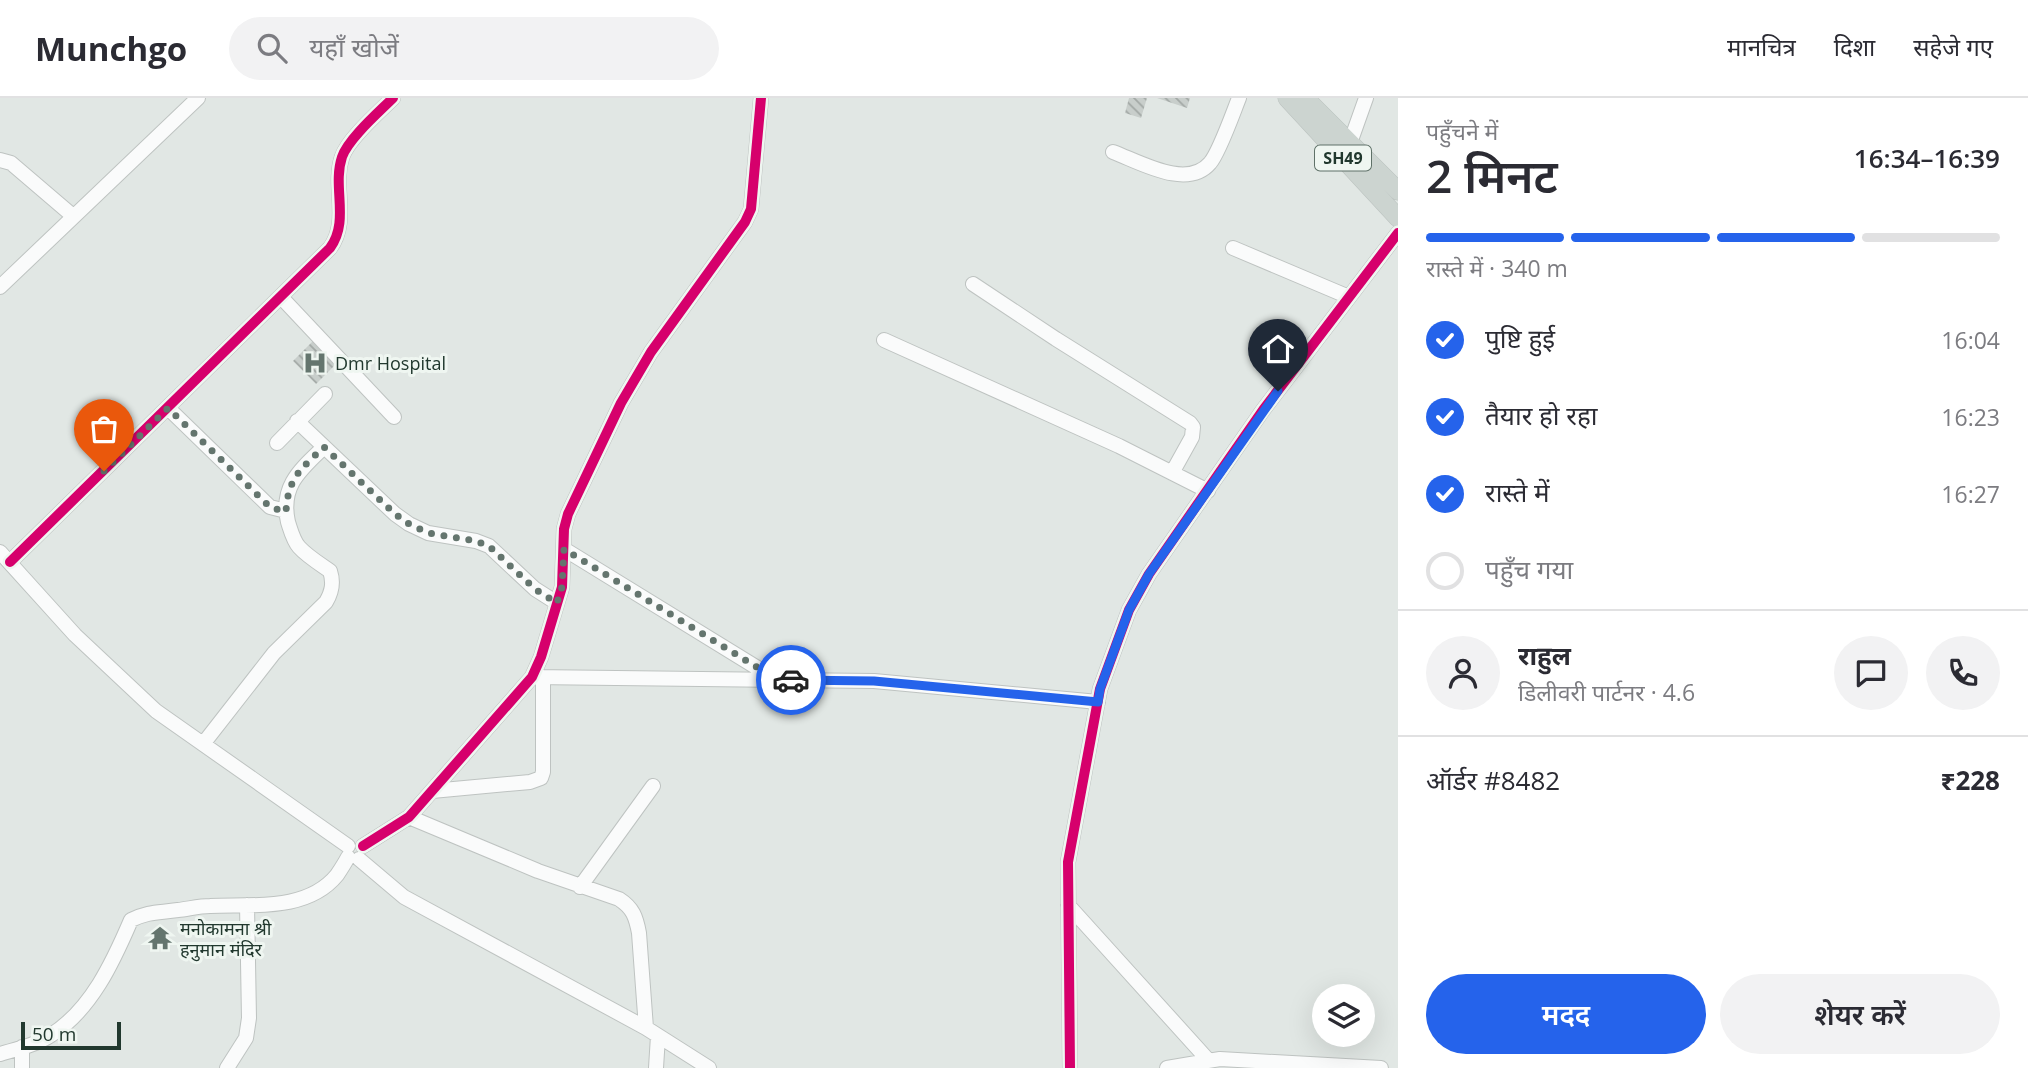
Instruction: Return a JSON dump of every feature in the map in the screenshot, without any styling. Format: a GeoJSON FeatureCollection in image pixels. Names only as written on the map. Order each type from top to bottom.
{"type":"FeatureCollection","features":[{"type":"Feature","properties":{"kind":"main road","name":"SH49"},"geometry":{"type":"LineString","coordinates":[[1287,98],[1398,218]]}},
{"type":"Feature","properties":{"kind":"main road","name":"SH49"},"geometry":{"type":"LineString","coordinates":[[1305,98],[1398,191]]}},
{"type":"Feature","properties":{"kind":"street"},"geometry":{"type":"LineString","coordinates":[[0,287],[198,98]]}},
{"type":"Feature","properties":{"kind":"street"},"geometry":{"type":"LineString","coordinates":[[393,98],[343,153],[339,168],[340,227],[337,239],[330,248],[168,408],[5,557],[75,635],[156,711],[355,852],[404,897],[652,1032],[709,1068]]}},
{"type":"Feature","properties":{"kind":"street"},"geometry":{"type":"LineString","coordinates":[[432,791],[530,782],[541,778],[543,772],[538,677],[541,657],[562,587],[564,529],[568,514],[621,403],[651,352],[745,222],[751,209],[761,98]]}},
{"type":"Feature","properties":{"kind":"street"},"geometry":{"type":"LineString","coordinates":[[1114,152],[1175,175],[1200,171],[1211,162],[1239,98]]}},
{"type":"Feature","properties":{"kind":"street"},"geometry":{"type":"LineString","coordinates":[[1350,143],[1366,98]]}},
{"type":"Feature","properties":{"kind":"street"},"geometry":{"type":"LineString","coordinates":[[0,160],[11,163],[73,216]]}},
{"type":"Feature","properties":{"kind":"street"},"geometry":{"type":"LineString","coordinates":[[1070,1068],[1068,862],[1100,689],[1129,610],[1149,574],[1263,410],[1398,233]]}},
{"type":"Feature","properties":{"kind":"street"},"geometry":{"type":"LineString","coordinates":[[1233,248],[1349,297]]}},
{"type":"Feature","properties":{"kind":"street"},"geometry":{"type":"LineString","coordinates":[[973,284],[1191,423],[1192,437],[1172,472]]}},
{"type":"Feature","properties":{"kind":"street"},"geometry":{"type":"LineString","coordinates":[[281,297],[394,417]]}},
{"type":"Feature","properties":{"kind":"street"},"geometry":{"type":"LineString","coordinates":[[884,340],[1119,446],[1208,491]]}},
{"type":"Feature","properties":{"kind":"street"},"geometry":{"type":"LineString","coordinates":[[276,443],[325,394]]}},
{"type":"Feature","properties":{"kind":"street"},"geometry":{"type":"LineString","coordinates":[[168,408],[270,507],[286,512]]}},
{"type":"Feature","properties":{"kind":"street"},"geometry":{"type":"LineString","coordinates":[[297,421],[395,514],[409,524],[428,533],[476,541],[489,546],[535,589],[557,603]]}},
{"type":"Feature","properties":{"kind":"street"},"geometry":{"type":"LineString","coordinates":[[203,744],[274,653],[326,602],[331,593],[330,571],[299,547],[286,512],[287,495],[292,482],[301,469],[324,447]]}},
{"type":"Feature","properties":{"kind":"street"},"geometry":{"type":"LineString","coordinates":[[564,549],[778,680]]}},
{"type":"Feature","properties":{"kind":"street"},"geometry":{"type":"LineString","coordinates":[[0,1054],[50,1036],[74,1018],[88,1002],[131,920],[147,912],[286,902],[312,894],[336,876],[355,852],[409,817],[538,677],[874,681],[1098,702]]}},
{"type":"Feature","properties":{"kind":"street"},"geometry":{"type":"LineString","coordinates":[[580,887],[653,786]]}},
{"type":"Feature","properties":{"kind":"street"},"geometry":{"type":"LineString","coordinates":[[409,817],[580,887],[619,899],[629,906],[637,920],[656,1068]]}},
{"type":"Feature","properties":{"kind":"street"},"geometry":{"type":"LineString","coordinates":[[227,1068],[246,1038],[249,1018],[247,905]]}},
{"type":"Feature","properties":{"kind":"street"},"geometry":{"type":"LineString","coordinates":[[1068,905],[1209,1061]]}},
{"type":"Feature","properties":{"kind":"street"},"geometry":{"type":"LineString","coordinates":[[22,1047],[22,1068]]}},
{"type":"Feature","properties":{"kind":"street"},"geometry":{"type":"LineString","coordinates":[[1167,1068],[1220,1059],[1250,1064],[1381,1068]]}},
{"type":"Feature","properties":{"kind":"building"},"geometry":{"type":"Polygon","coordinates":[[[1129,98],[1147,98],[1141,118],[1125,113],[1129,98]]]}},
{"type":"Feature","properties":{"kind":"building"},"geometry":{"type":"Polygon","coordinates":[[[1157,98],[1190,98],[1187,108],[1157,98]]]}},
{"type":"Feature","properties":{"kind":"building"},"geometry":{"type":"Polygon","coordinates":[[[313,341],[336,364],[316,384],[293,361],[313,341]]]}},
{"type":"Feature","properties":{"kind":"cycle path"},"geometry":{"type":"LineString","coordinates":[[10,562],[330,248],[339,227],[339,168],[342,157],[357,134],[393,98]]}},
{"type":"Feature","properties":{"kind":"cycle path"},"geometry":{"type":"LineString","coordinates":[[363,846],[409,817],[532,677],[541,657],[562,587],[564,529],[568,514],[621,403],[651,352],[745,222],[751,209],[761,98]]}},
{"type":"Feature","properties":{"kind":"cycle path"},"geometry":{"type":"LineString","coordinates":[[1070,1068],[1068,862],[1100,689],[1129,610],[1149,574],[1263,410],[1398,233]]}},
{"type":"Feature","properties":{"kind":"way so far"},"geometry":{"type":"LineString","coordinates":[[104,471],[168,408],[270,507],[286,512],[287,495],[292,482],[301,469],[324,447],[409,524],[428,533],[476,541],[489,546],[535,589],[557,603],[562,587],[564,549],[778,680],[791,680]]}},
{"type":"Feature","properties":{"kind":"place","name":"Dmr Hospital"},"geometry":{"type":"Point","coordinates":[315,363]}},
{"type":"Feature","properties":{"kind":"place","name":"मनोकामना श्री हनुमान मंदिर"},"geometry":{"type":"Point","coordinates":[160,938]}},
{"type":"Feature","properties":{"kind":"route"},"geometry":{"type":"LineString","coordinates":[[791,680],[874,681],[1098,702],[1100,689],[1129,610],[1149,574],[1278,391]]}}]}
